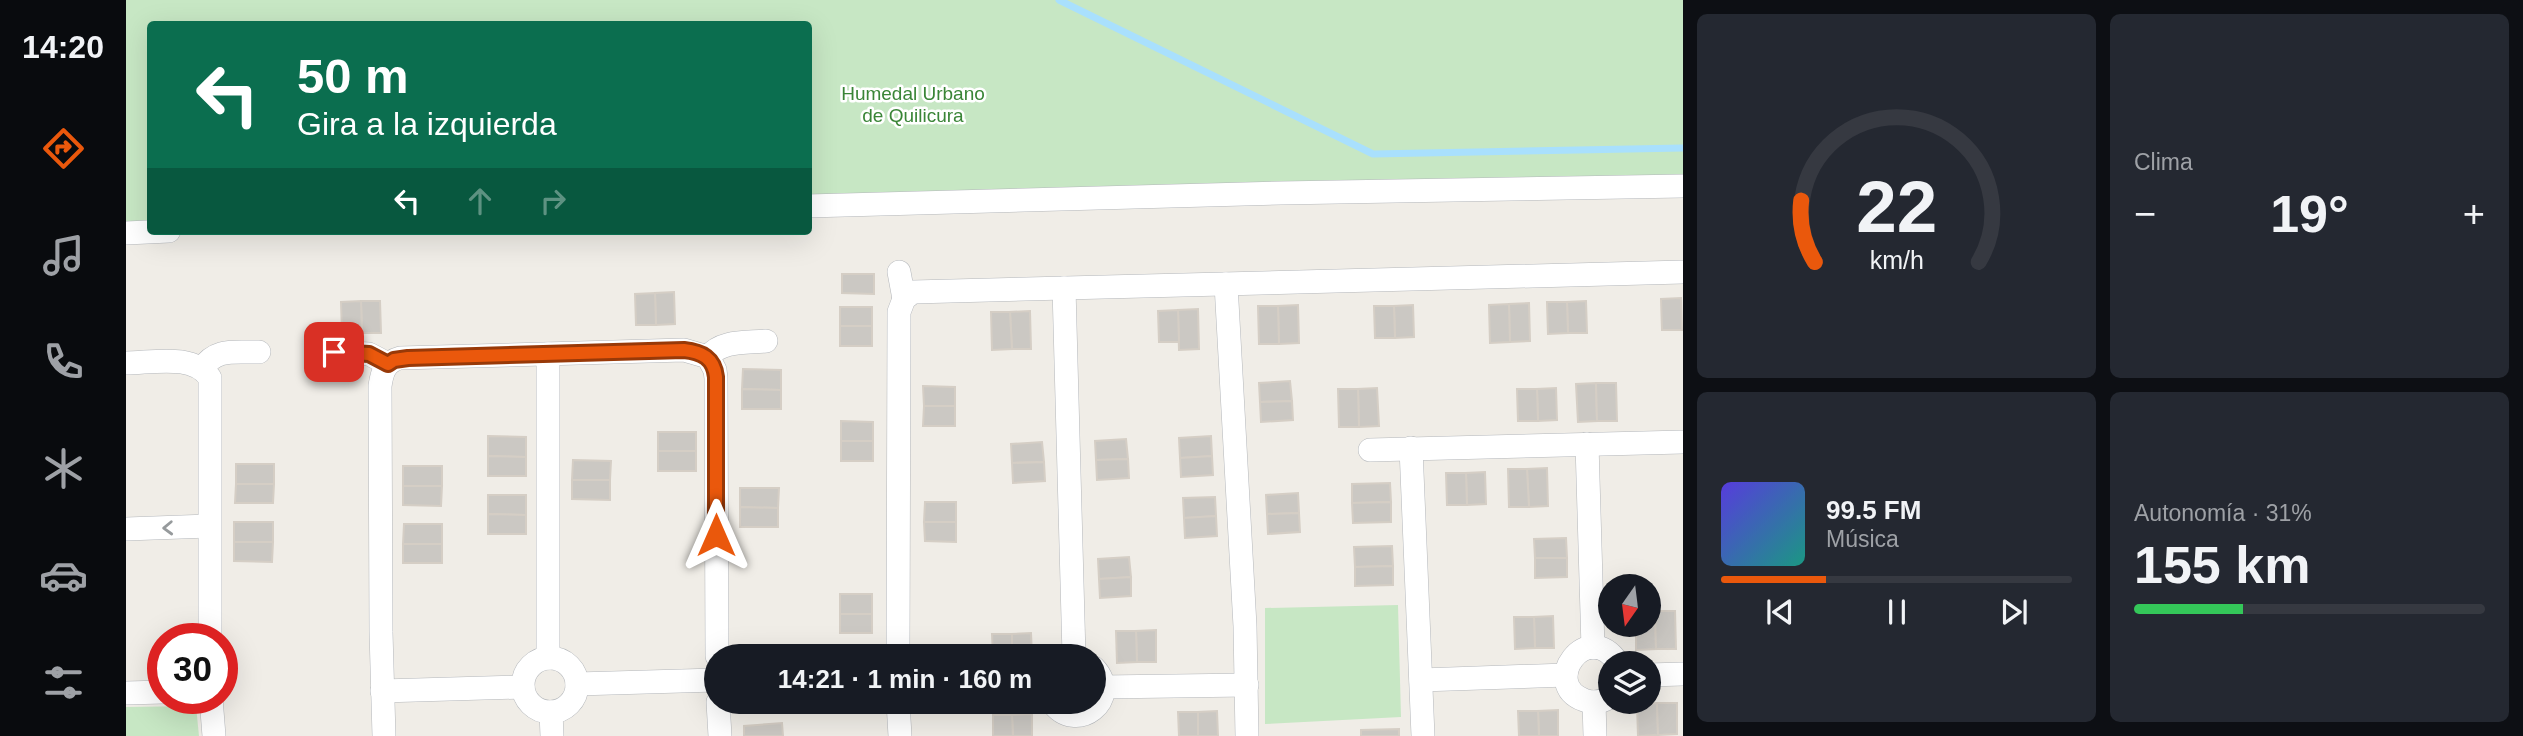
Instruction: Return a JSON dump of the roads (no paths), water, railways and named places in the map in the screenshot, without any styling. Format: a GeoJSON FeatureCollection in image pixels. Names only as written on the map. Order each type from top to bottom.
{"type":"FeatureCollection","features":[{"type":"Feature","properties":{"kind":"street"},"geometry":{"type":"LineString","coordinates":[[812,206],[1281,193],[1683,186]]}},
{"type":"Feature","properties":{"kind":"street"},"geometry":{"type":"LineString","coordinates":[[126,233],[147,232]]}},
{"type":"Feature","properties":{"kind":"street"},"geometry":{"type":"LineString","coordinates":[[898,644],[900,312],[904,299],[899,285],[899,272]]}},
{"type":"Feature","properties":{"kind":"street"},"geometry":{"type":"LineString","coordinates":[[904,299],[918,291],[1683,272]]}},
{"type":"Feature","properties":{"kind":"street"},"geometry":{"type":"LineString","coordinates":[[1226,284],[1247,685],[1247,736]]}},
{"type":"Feature","properties":{"kind":"street"},"geometry":{"type":"LineString","coordinates":[[1064,288],[1073,644]]}},
{"type":"Feature","properties":{"kind":"street"},"geometry":{"type":"LineString","coordinates":[[708,357],[713,350],[723,345],[766,341]]}},
{"type":"Feature","properties":{"kind":"street"},"geometry":{"type":"LineString","coordinates":[[384,736],[380,386],[384,369],[394,360],[684,350],[708,357],[716,377],[717,644]]}},
{"type":"Feature","properties":{"kind":"street"},"geometry":{"type":"LineString","coordinates":[[202,369],[209,359],[221,353],[259,352]]}},
{"type":"Feature","properties":{"kind":"street"},"geometry":{"type":"LineString","coordinates":[[334,352],[369,354],[388,364]]}},
{"type":"Feature","properties":{"kind":"street"},"geometry":{"type":"LineString","coordinates":[[548,354],[548,658]]}},
{"type":"Feature","properties":{"kind":"street"},"geometry":{"type":"LineString","coordinates":[[126,363],[186,363],[202,369],[209,378],[210,623]]}},
{"type":"Feature","properties":{"kind":"street"},"geometry":{"type":"LineString","coordinates":[[1370,450],[1683,442]]}},
{"type":"Feature","properties":{"kind":"street"},"geometry":{"type":"LineString","coordinates":[[1587,444],[1593,648]]}},
{"type":"Feature","properties":{"kind":"street"},"geometry":{"type":"LineString","coordinates":[[1411,448],[1423,736]]}},
{"type":"Feature","properties":{"kind":"street"},"geometry":{"type":"LineString","coordinates":[[126,529],[209,526]]}},
{"type":"Feature","properties":{"kind":"street"},"geometry":{"type":"LineString","coordinates":[[1598,700],[1580,699],[1574,695],[1566,676],[1569,662],[1586,648],[1604,651]]}},
{"type":"Feature","properties":{"kind":"street"},"geometry":{"type":"LineString","coordinates":[[548,658],[568,664],[577,684],[569,703],[564,708],[551,712],[532,705],[524,694],[523,687],[525,673],[529,667],[548,658]]}},
{"type":"Feature","properties":{"kind":"street"},"geometry":{"type":"LineString","coordinates":[[1661,675],[1683,674]]}},
{"type":"Feature","properties":{"kind":"street"},"geometry":{"type":"LineString","coordinates":[[1421,680],[1566,676]]}},
{"type":"Feature","properties":{"kind":"street"},"geometry":{"type":"LineString","coordinates":[[1106,678],[1247,685]]}},
{"type":"Feature","properties":{"kind":"street"},"geometry":{"type":"LineString","coordinates":[[577,684],[704,680]]}},
{"type":"Feature","properties":{"kind":"street"},"geometry":{"type":"LineString","coordinates":[[382,691],[523,687]]}},
{"type":"Feature","properties":{"kind":"street"},"geometry":{"type":"LineString","coordinates":[[126,694],[147,693]]}},
{"type":"Feature","properties":{"kind":"street"},"geometry":{"type":"LineString","coordinates":[[551,712],[552,736]]}},
{"type":"Feature","properties":{"kind":"street"},"geometry":{"type":"LineString","coordinates":[[212,714],[214,736]]}},
{"type":"Feature","properties":{"kind":"street"},"geometry":{"type":"LineString","coordinates":[[719,714],[720,736]]}},
{"type":"Feature","properties":{"kind":"street"},"geometry":{"type":"LineString","coordinates":[[899,714],[900,736]]}},
{"type":"Feature","properties":{"kind":"street"},"geometry":{"type":"LineString","coordinates":[[1595,736],[1599,714]]}},
{"type":"Feature","properties":{"kind":"waterway"},"geometry":{"type":"LineString","coordinates":[[1059,0],[1373,154],[1683,148]]}},
{"type":"Feature","properties":{"kind":"park label","name":"Humedal Urbano de Quilicura"},"geometry":{"type":"Point","coordinates":[913,104]}}]}
